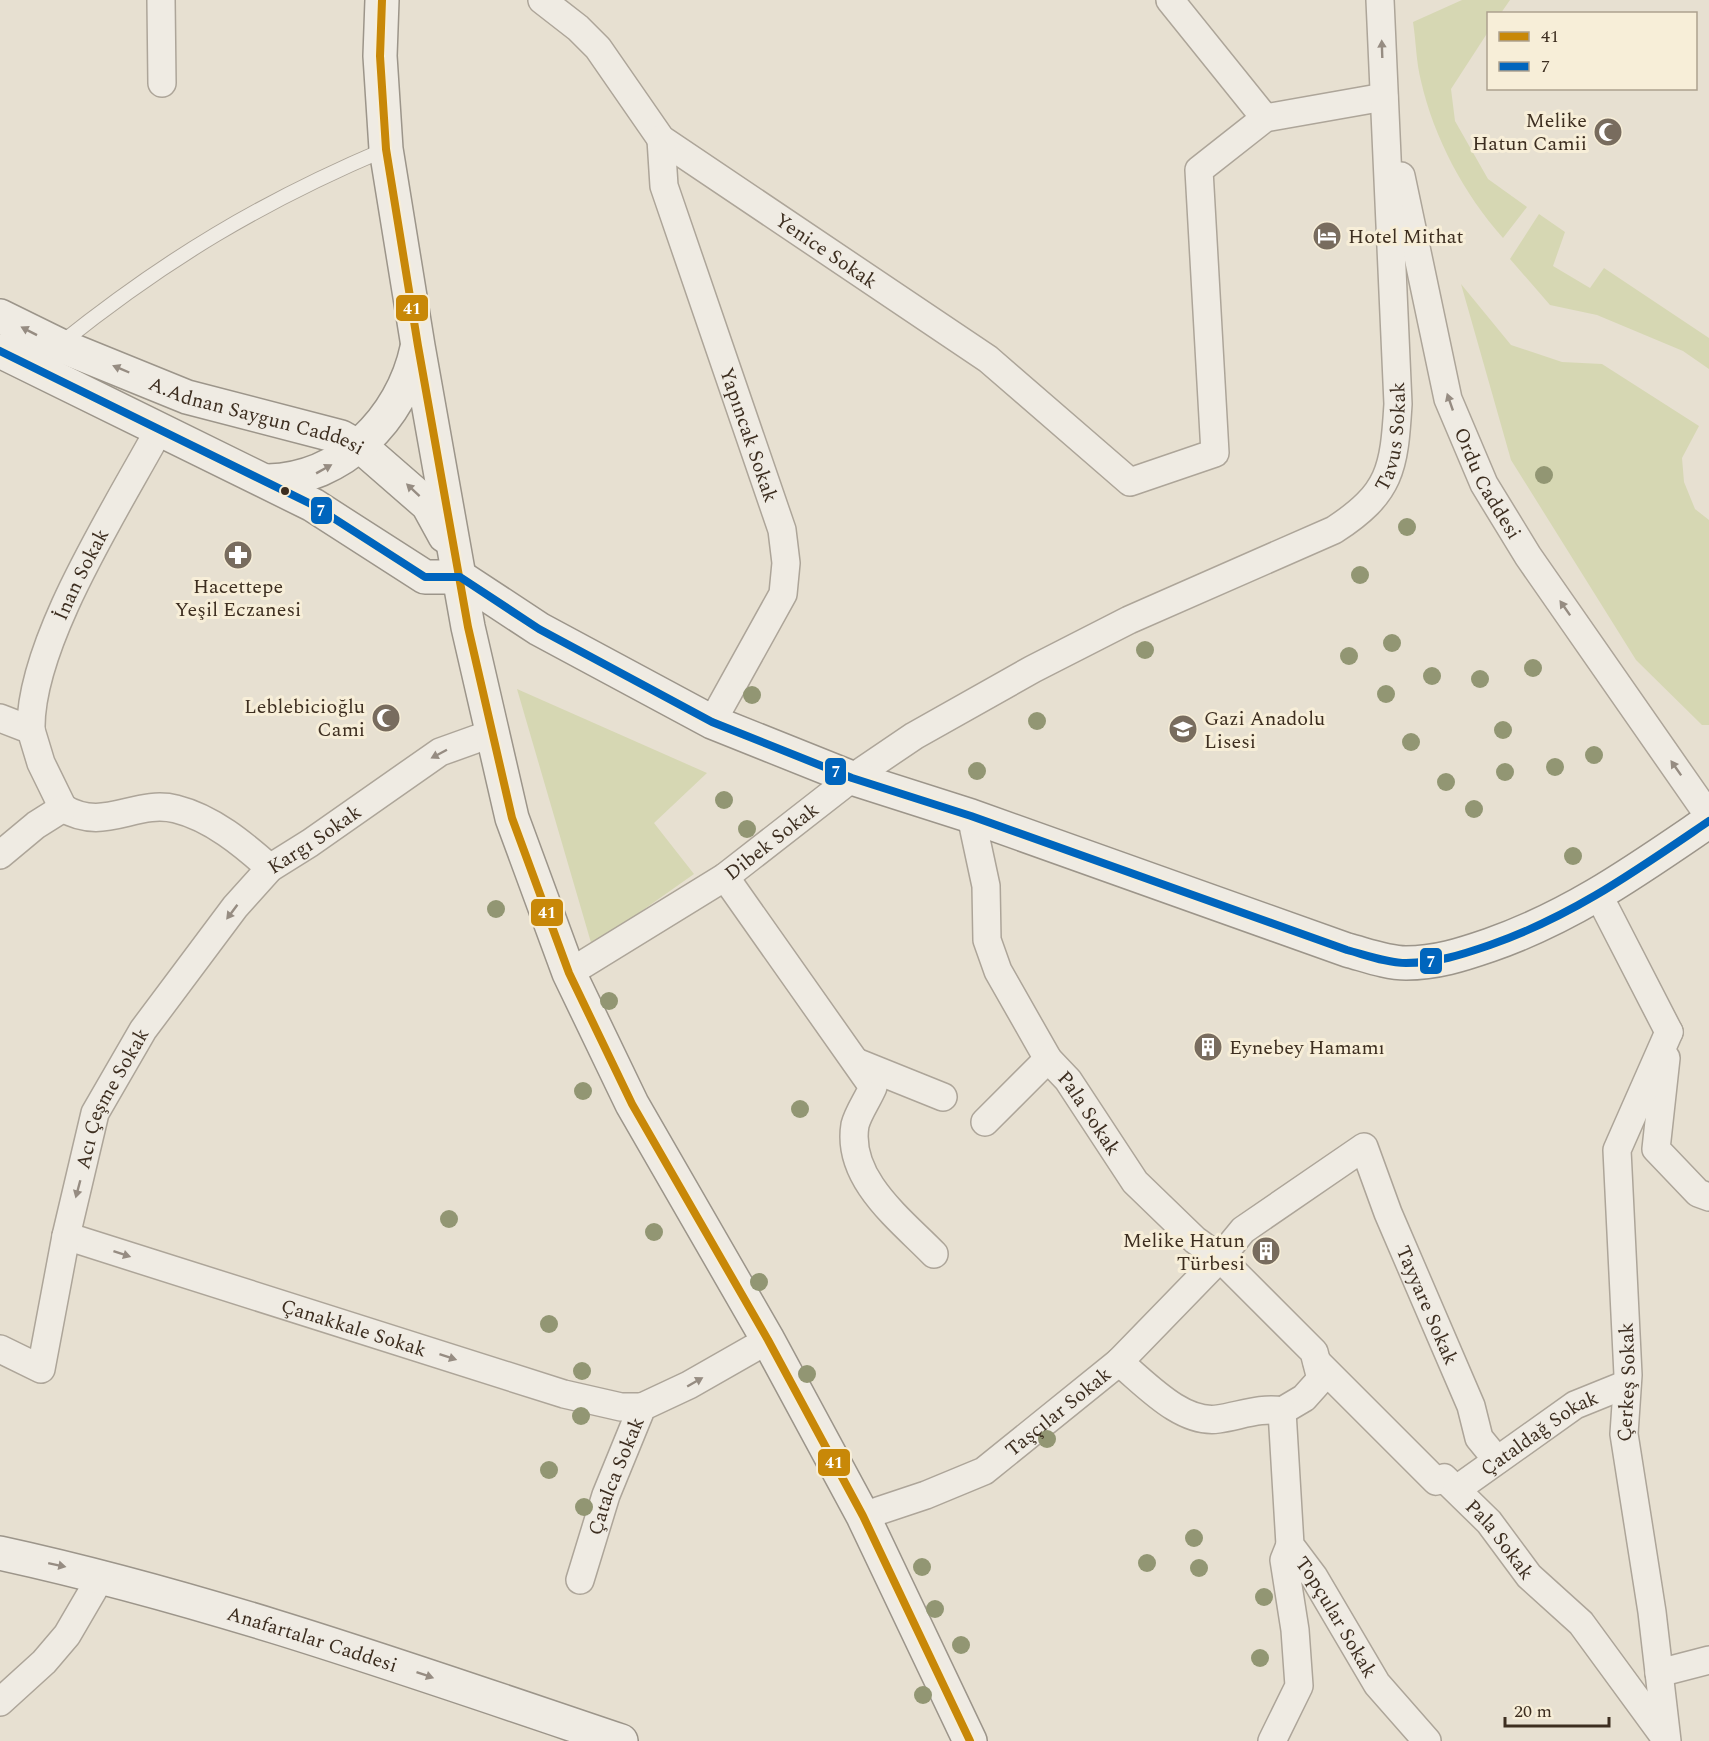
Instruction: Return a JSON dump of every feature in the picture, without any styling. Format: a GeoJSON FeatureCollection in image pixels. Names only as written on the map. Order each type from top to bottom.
{"type":"FeatureCollection","features":[{"type":"Feature","properties":{"kind":"main road"},"geometry":{"type":"LineString","coordinates":[[382,0],[380,56],[386,149],[468,627],[512,818],[569,973],[632,1104],[768,1340],[863,1516],[970,1741]]}},
{"type":"Feature","properties":{"kind":"main road","name":"A.Adnan Saygun Caddesi"},"geometry":{"type":"LineString","coordinates":[[0,316],[59,345],[187,397],[315,429],[341,437],[357,446],[401,479],[429,505],[443,529],[460,577],[425,577],[313,505],[268,481],[0,351]]}},
{"type":"Feature","properties":{"kind":"main road"},"geometry":{"type":"LineString","coordinates":[[268,481],[291,480],[315,473],[345,457],[384,421],[404,388],[413,367],[418,346]]}},
{"type":"Feature","properties":{"kind":"main road"},"geometry":{"type":"LineString","coordinates":[[460,577],[539,629],[712,722],[852,778],[970,816],[1347,951],[1403,963],[1445,961],[1553,921],[1599,896],[1709,821]]}},
{"type":"Feature","properties":{"kind":"main road","name":"Anafartalar Caddesi"},"geometry":{"type":"LineString","coordinates":[[0,1553],[102,1575],[403,1668],[621,1741]]}},
{"type":"Feature","properties":{"kind":"street"},"geometry":{"type":"LineString","coordinates":[[161,0],[162,83]]}},
{"type":"Feature","properties":{"kind":"street","name":"Yenice Sokak"},"geometry":{"type":"LineString","coordinates":[[542,0],[578,28],[598,48],[661,139],[988,359],[1130,482],[1215,453],[1199,170],[1265,118]]}},
{"type":"Feature","properties":{"kind":"street"},"geometry":{"type":"LineString","coordinates":[[1170,0],[1265,118],[1384,97],[1380,0]]}},
{"type":"Feature","properties":{"kind":"street","name":"Tavus Sokak"},"geometry":{"type":"LineString","coordinates":[[1129,620],[1334,531],[1358,515],[1376,498],[1388,476],[1395,450],[1398,404],[1384,97]]}},
{"type":"Feature","properties":{"kind":"street","name":"Ordu Caddesi"},"geometry":{"type":"LineString","coordinates":[[1384,97],[1448,399],[1484,484],[1528,556],[1709,816]]}},
{"type":"Feature","properties":{"kind":"street","name":"Yapıncak Sokak"},"geometry":{"type":"LineString","coordinates":[[661,139],[664,186],[782,530],[786,563],[783,594],[712,722]]}},
{"type":"Feature","properties":{"kind":"street","name":"İnan Sokak"},"geometry":{"type":"LineString","coordinates":[[63,808],[41,763],[31,730],[32,701],[48,646],[74,587],[160,428]]}},
{"type":"Feature","properties":{"kind":"street","name":"Dibek Sokak"},"geometry":{"type":"LineString","coordinates":[[569,973],[725,877],[852,778],[923,731],[1033,669],[1129,620]]}},
{"type":"Feature","properties":{"kind":"street"},"geometry":{"type":"LineString","coordinates":[[0,718],[31,730]]}},
{"type":"Feature","properties":{"kind":"street","name":"Kargı Sokak"},"geometry":{"type":"LineString","coordinates":[[63,808],[75,816],[101,820],[143,810],[174,809],[238,840],[270,868],[310,843],[440,752],[493,733]]}},
{"type":"Feature","properties":{"kind":"street"},"geometry":{"type":"LineString","coordinates":[[0,855],[36,825],[63,808]]}},
{"type":"Feature","properties":{"kind":"street","name":"Pala Sokak"},"geometry":{"type":"LineString","coordinates":[[970,816],[986,886],[987,940],[998,971],[1048,1059],[1068,1080],[1135,1182],[1195,1240],[1220,1258],[1380,1426],[1437,1481],[1444,1478],[1489,1522],[1529,1576],[1581,1623],[1666,1740]]}},
{"type":"Feature","properties":{"kind":"street","name":"Acı Çeşme Sokak"},"geometry":{"type":"LineString","coordinates":[[0,1349],[41,1369],[66,1236],[95,1113],[143,1030],[235,908],[270,868]]}},
{"type":"Feature","properties":{"kind":"street"},"geometry":{"type":"LineString","coordinates":[[725,877],[873,1087],[855,1124],[854,1155],[886,1208],[934,1254]]}},
{"type":"Feature","properties":{"kind":"street"},"geometry":{"type":"LineString","coordinates":[[1599,896],[1669,1032],[1656,1149],[1698,1193],[1709,1197]]}},
{"type":"Feature","properties":{"kind":"street","name":"Çerkeş Sokak"},"geometry":{"type":"LineString","coordinates":[[1666,1740],[1652,1612],[1624,1434],[1627,1384],[1617,1150],[1669,1032]]}},
{"type":"Feature","properties":{"kind":"street"},"geometry":{"type":"LineString","coordinates":[[985,1122],[1048,1059]]}},
{"type":"Feature","properties":{"kind":"street"},"geometry":{"type":"LineString","coordinates":[[855,1062],[943,1097]]}},
{"type":"Feature","properties":{"kind":"street","name":"Taşçılar Sokak"},"geometry":{"type":"LineString","coordinates":[[863,1516],[926,1495],[984,1471],[1119,1362],[1220,1258],[1243,1230],[1364,1146]]}},
{"type":"Feature","properties":{"kind":"street","name":"Tayyare Sokak"},"geometry":{"type":"LineString","coordinates":[[1364,1146],[1388,1214],[1471,1406],[1479,1438],[1497,1460]]}},
{"type":"Feature","properties":{"kind":"street","name":"Çanakkale Sokak"},"geometry":{"type":"LineString","coordinates":[[66,1236],[564,1394],[621,1407],[642,1407]]}},
{"type":"Feature","properties":{"kind":"street","name":"Çatalca Sokak"},"geometry":{"type":"LineString","coordinates":[[580,1580],[606,1495],[642,1407],[690,1385],[768,1340]]}},
{"type":"Feature","properties":{"kind":"street"},"geometry":{"type":"LineString","coordinates":[[1119,1362],[1168,1402],[1198,1419],[1215,1419],[1271,1409],[1282,1412],[1304,1398],[1321,1379],[1315,1357]]}},
{"type":"Feature","properties":{"kind":"street","name":"Çataldağ Sokak"},"geometry":{"type":"LineString","coordinates":[[1457,1489],[1575,1405],[1627,1384]]}},
{"type":"Feature","properties":{"kind":"street","name":"Topçular Sokak"},"geometry":{"type":"LineString","coordinates":[[1282,1412],[1290,1545],[1314,1577],[1377,1684],[1427,1741]]}},
{"type":"Feature","properties":{"kind":"street"},"geometry":{"type":"LineString","coordinates":[[1272,1741],[1299,1686],[1296,1630],[1284,1560],[1290,1545]]}},
{"type":"Feature","properties":{"kind":"street"},"geometry":{"type":"LineString","coordinates":[[0,1702],[44,1662],[67,1635],[102,1575]]}},
{"type":"Feature","properties":{"kind":"street"},"geometry":{"type":"LineString","coordinates":[[1659,1673],[1709,1660]]}},
{"type":"Feature","properties":{"kind":"lane"},"geometry":{"type":"LineString","coordinates":[[59,345],[162,266],[217,231],[319,178],[386,149]]}},
{"type":"Feature","properties":{"kind":"green space"},"geometry":{"type":"Polygon","coordinates":[[[1462,0],[1510,0],[1502,12],[1487,12],[1487,34],[1451,89],[1455,121],[1488,179],[1527,207],[1503,238],[1463,184],[1442,144],[1421,81],[1413,22],[1462,0]]]}},
{"type":"Feature","properties":{"kind":"green space"},"geometry":{"type":"Polygon","coordinates":[[[1539,214],[1565,232],[1553,266],[1590,288],[1604,268],[1709,338],[1709,369],[1683,351],[1597,315],[1550,305],[1510,259],[1539,214]]]}},
{"type":"Feature","properties":{"kind":"green space"},"geometry":{"type":"Polygon","coordinates":[[[1461,284],[1511,345],[1562,362],[1602,364],[1699,426],[1682,458],[1684,482],[1695,509],[1709,520],[1709,725],[1702,725],[1636,660],[1511,460],[1461,284]]]}},
{"type":"Feature","properties":{"kind":"green space"},"geometry":{"type":"Polygon","coordinates":[[[517,689],[707,773],[654,823],[694,874],[592,946],[517,689]]]}},
{"type":"Feature","properties":{"kind":"transit line","name":"41"},"geometry":{"type":"LineString","coordinates":[[382,0],[380,56],[386,149],[468,627],[512,818],[569,973],[632,1104],[768,1340],[863,1516],[970,1741]]}},
{"type":"Feature","properties":{"kind":"transit line","name":"7"},"geometry":{"type":"LineString","coordinates":[[0,351],[313,505],[425,577],[460,577],[539,629],[712,722],[852,778],[971,816],[1347,950],[1376,958],[1406,963],[1438,960],[1469,952],[1520,933],[1577,906],[1709,821]]}},
{"type":"Feature","properties":{"kind":"place","name":"Melike Hatun Camii"},"geometry":{"type":"Point","coordinates":[1608,132]}},
{"type":"Feature","properties":{"kind":"place","name":"Hotel Mithat"},"geometry":{"type":"Point","coordinates":[1327,236]}},
{"type":"Feature","properties":{"kind":"place","name":"Hacettepe Yeşil Eczanesi"},"geometry":{"type":"Point","coordinates":[238,555]}},
{"type":"Feature","properties":{"kind":"place","name":"Leblebicioğlu Cami"},"geometry":{"type":"Point","coordinates":[386,718]}},
{"type":"Feature","properties":{"kind":"place","name":"Gazi Anadolu Lisesi"},"geometry":{"type":"Point","coordinates":[1183,729]}},
{"type":"Feature","properties":{"kind":"place","name":"Eynebey Hamamı"},"geometry":{"type":"Point","coordinates":[1208,1047]}},
{"type":"Feature","properties":{"kind":"place","name":"Melike Hatun Türbesi"},"geometry":{"type":"Point","coordinates":[1266,1251]}}]}
